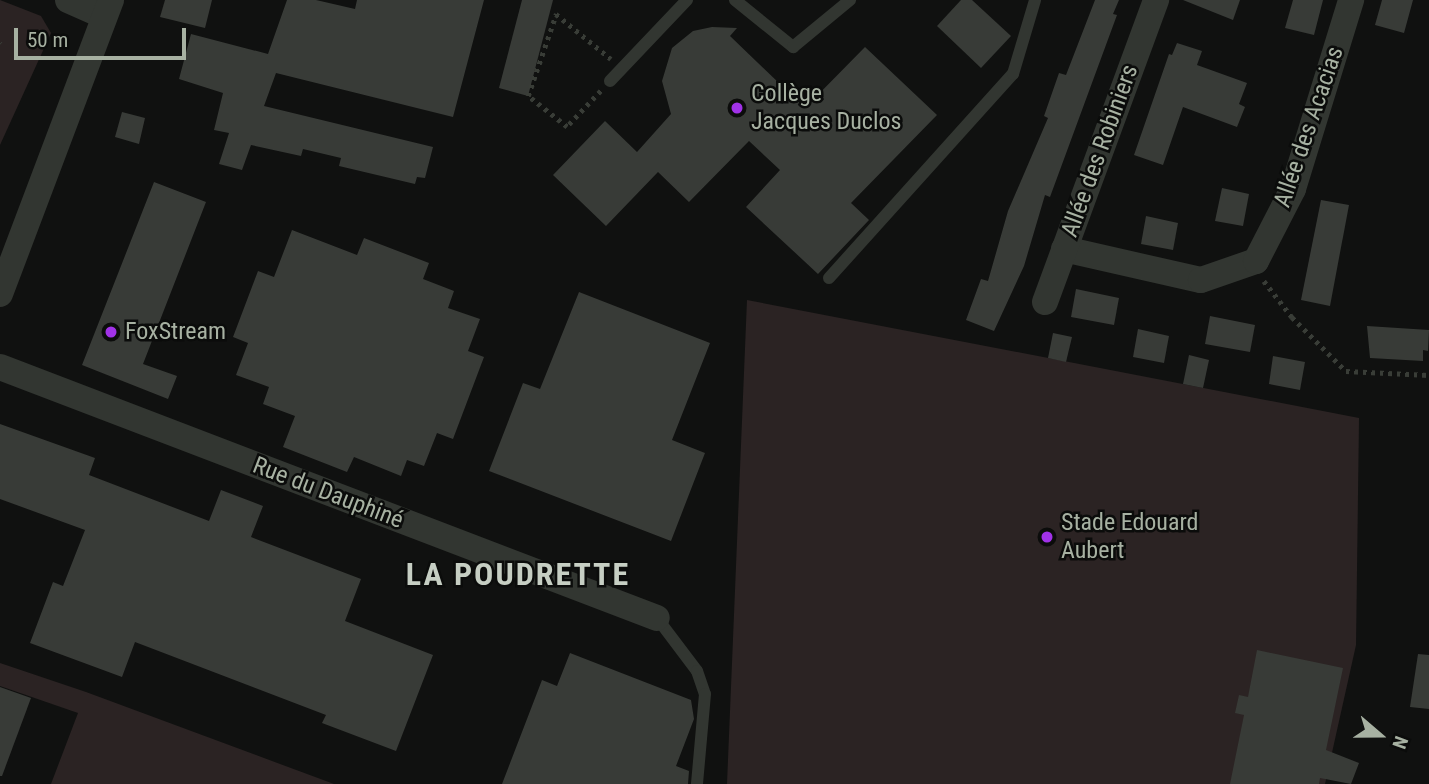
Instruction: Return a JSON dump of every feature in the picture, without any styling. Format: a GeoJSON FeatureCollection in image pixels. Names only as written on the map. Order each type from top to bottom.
{"type":"FeatureCollection","features":[{"type":"Feature","properties":{"kind":"street"},"geometry":{"type":"LineString","coordinates":[[0,294],[108,8],[68,0]]}},
{"type":"Feature","properties":{"kind":"street","name":"Allée des Robiniers"},"geometry":{"type":"LineString","coordinates":[[1045,302],[1156,0]]}},
{"type":"Feature","properties":{"kind":"street","name":"Allée des Acacias"},"geometry":{"type":"LineString","coordinates":[[1256,261],[1293,189],[1350,0]]}},
{"type":"Feature","properties":{"kind":"street"},"geometry":{"type":"LineString","coordinates":[[1064,250],[1200,280],[1256,261]]}},
{"type":"Feature","properties":{"kind":"street","name":"Rue du Dauphiné"},"geometry":{"type":"LineString","coordinates":[[0,367],[657,618]]}},
{"type":"Feature","properties":{"kind":"lane"},"geometry":{"type":"LineString","coordinates":[[610,82],[687,0]]}},
{"type":"Feature","properties":{"kind":"lane"},"geometry":{"type":"LineString","coordinates":[[735,0],[793,47],[850,0]]}},
{"type":"Feature","properties":{"kind":"lane"},"geometry":{"type":"LineString","coordinates":[[829,278],[1013,74],[1035,0]]}},
{"type":"Feature","properties":{"kind":"lane"},"geometry":{"type":"LineString","coordinates":[[657,618],[697,671],[705,694],[697,784]]}},
{"type":"Feature","properties":{"kind":"path"},"geometry":{"type":"LineString","coordinates":[[610,82],[566,127],[528,96],[556,14],[623,68]]}},
{"type":"Feature","properties":{"kind":"path"},"geometry":{"type":"LineString","coordinates":[[1256,261],[1267,290],[1346,371],[1429,375]]}},
{"type":"Feature","properties":{"kind":"shaded area"},"geometry":{"type":"Polygon","coordinates":[[[0,0],[41,16],[51,33],[0,145],[0,0]]]}},
{"type":"Feature","properties":{"kind":"shaded area","name":"Stade Edouard Aubert"},"geometry":{"type":"Polygon","coordinates":[[[747,300],[1359,418],[1356,645],[1325,784],[727,784],[747,300]]]}},
{"type":"Feature","properties":{"kind":"shaded area"},"geometry":{"type":"Polygon","coordinates":[[[0,663],[334,784],[51,784],[78,713],[0,686],[0,663]]]}},
{"type":"Feature","properties":{"kind":"building"},"geometry":{"type":"Polygon","coordinates":[[[165,0],[212,0],[205,28],[160,17],[165,0]]]}},
{"type":"Feature","properties":{"kind":"building"},"geometry":{"type":"Polygon","coordinates":[[[287,0],[316,0],[355,9],[357,0],[484,0],[453,117],[276,73],[264,106],[433,147],[425,178],[417,177],[415,184],[339,166],[341,158],[303,149],[301,156],[251,145],[242,170],[219,164],[229,133],[214,130],[223,93],[179,79],[191,34],[268,54],[287,0]]]}},
{"type":"Feature","properties":{"kind":"building"},"geometry":{"type":"Polygon","coordinates":[[[522,0],[553,0],[528,96],[499,88],[522,0]]]}},
{"type":"Feature","properties":{"kind":"building"},"geometry":{"type":"Polygon","coordinates":[[[961,0],[972,0],[1011,36],[981,68],[937,26],[961,0]]]}},
{"type":"Feature","properties":{"kind":"building"},"geometry":{"type":"Polygon","coordinates":[[[1095,0],[1119,0],[1113,14],[1117,15],[1050,197],[1045,195],[1024,266],[994,331],[966,320],[981,279],[988,281],[1008,211],[1048,118],[1044,116],[1059,73],[1066,75],[1095,0]]]}},
{"type":"Feature","properties":{"kind":"building"},"geometry":{"type":"Polygon","coordinates":[[[1183,0],[1240,0],[1233,20],[1183,0]]]}},
{"type":"Feature","properties":{"kind":"building"},"geometry":{"type":"Polygon","coordinates":[[[1293,0],[1323,0],[1314,35],[1285,28],[1293,0]]]}},
{"type":"Feature","properties":{"kind":"building"},"geometry":{"type":"Polygon","coordinates":[[[1382,0],[1413,0],[1404,33],[1375,25],[1382,0]]]}},
{"type":"Feature","properties":{"kind":"building"},"geometry":{"type":"Polygon","coordinates":[[[712,27],[737,28],[730,36],[805,108],[865,47],[937,115],[851,203],[869,220],[818,274],[746,207],[780,170],[749,141],[689,202],[658,172],[606,226],[553,175],[605,121],[637,152],[671,114],[662,81],[672,48],[693,31],[712,27]]]}},
{"type":"Feature","properties":{"kind":"building"},"geometry":{"type":"Polygon","coordinates":[[[1177,43],[1202,51],[1197,65],[1247,83],[1239,104],[1245,107],[1237,127],[1183,107],[1163,165],[1134,155],[1169,54],[1172,55],[1177,43]]]}},
{"type":"Feature","properties":{"kind":"building"},"geometry":{"type":"Polygon","coordinates":[[[122,112],[145,118],[139,144],[115,137],[122,112]]]}},
{"type":"Feature","properties":{"kind":"building"},"geometry":{"type":"Polygon","coordinates":[[[154,182],[206,202],[143,364],[177,376],[168,399],[82,365],[154,182]]]}},
{"type":"Feature","properties":{"kind":"building"},"geometry":{"type":"Polygon","coordinates":[[[1222,188],[1249,194],[1243,226],[1215,221],[1222,188]]]}},
{"type":"Feature","properties":{"kind":"building"},"geometry":{"type":"Polygon","coordinates":[[[1321,200],[1349,205],[1330,306],[1301,300],[1321,200]]]}},
{"type":"Feature","properties":{"kind":"building"},"geometry":{"type":"Polygon","coordinates":[[[1146,216],[1178,223],[1173,250],[1141,244],[1146,216]]]}},
{"type":"Feature","properties":{"kind":"building"},"geometry":{"type":"Polygon","coordinates":[[[292,230],[357,255],[364,238],[429,263],[423,279],[454,291],[448,308],[480,319],[468,351],[484,357],[453,439],[437,433],[424,466],[407,460],[401,476],[354,457],[347,472],[283,447],[295,416],[263,404],[269,387],[236,375],[248,343],[233,337],[258,271],[274,277],[292,230]]]}},
{"type":"Feature","properties":{"kind":"building"},"geometry":{"type":"Polygon","coordinates":[[[1076,289],[1119,298],[1114,325],[1071,317],[1076,289]]]}},
{"type":"Feature","properties":{"kind":"building"},"geometry":{"type":"Polygon","coordinates":[[[579,292],[710,343],[672,440],[705,453],[671,541],[489,471],[523,383],[540,389],[579,292]]]}},
{"type":"Feature","properties":{"kind":"building"},"geometry":{"type":"Polygon","coordinates":[[[1210,316],[1255,325],[1250,352],[1205,344],[1210,316]]]}},
{"type":"Feature","properties":{"kind":"building"},"geometry":{"type":"Polygon","coordinates":[[[1367,326],[1429,330],[1428,351],[1423,350],[1423,361],[1370,358],[1367,326]]]}},
{"type":"Feature","properties":{"kind":"building"},"geometry":{"type":"Polygon","coordinates":[[[1138,329],[1169,336],[1164,363],[1133,357],[1138,329]]]}},
{"type":"Feature","properties":{"kind":"building"},"geometry":{"type":"Polygon","coordinates":[[[1053,333],[1072,337],[1066,362],[1048,358],[1053,333]]]}},
{"type":"Feature","properties":{"kind":"building"},"geometry":{"type":"Polygon","coordinates":[[[1189,355],[1209,360],[1203,388],[1183,384],[1189,355]]]}},
{"type":"Feature","properties":{"kind":"building"},"geometry":{"type":"Polygon","coordinates":[[[1273,356],[1305,362],[1300,390],[1269,384],[1273,356]]]}},
{"type":"Feature","properties":{"kind":"building"},"geometry":{"type":"Polygon","coordinates":[[[0,424],[95,458],[89,475],[209,521],[221,490],[263,506],[251,537],[361,579],[345,621],[433,655],[396,751],[322,723],[326,715],[135,642],[122,677],[30,643],[53,582],[63,586],[85,530],[0,499],[0,424]]]}},
{"type":"Feature","properties":{"kind":"building"},"geometry":{"type":"Polygon","coordinates":[[[1257,650],[1343,668],[1326,750],[1359,763],[1351,784],[1320,778],[1319,784],[1230,784],[1244,715],[1235,713],[1239,695],[1248,697],[1257,650]]]}},
{"type":"Feature","properties":{"kind":"building"},"geometry":{"type":"Polygon","coordinates":[[[570,653],[691,700],[694,719],[676,766],[689,771],[688,784],[502,784],[542,680],[557,686],[570,653]]]}},
{"type":"Feature","properties":{"kind":"building"},"geometry":{"type":"Polygon","coordinates":[[[1418,654],[1429,655],[1429,709],[1410,707],[1418,654]]]}},
{"type":"Feature","properties":{"kind":"building"},"geometry":{"type":"Polygon","coordinates":[[[0,687],[31,698],[2,776],[0,776],[0,687]]]}},
{"type":"Feature","properties":{"kind":"place","name":"Collège Jacques Duclos"},"geometry":{"type":"Point","coordinates":[737,108]}},
{"type":"Feature","properties":{"kind":"place","name":"FoxStream"},"geometry":{"type":"Point","coordinates":[111,332]}},
{"type":"Feature","properties":{"kind":"place","name":"Stade Edouard Aubert"},"geometry":{"type":"Point","coordinates":[1047,537]}},
{"type":"Feature","properties":{"kind":"district","name":"LA POUDRETTE"},"geometry":{"type":"Point","coordinates":[518,574]}}]}
